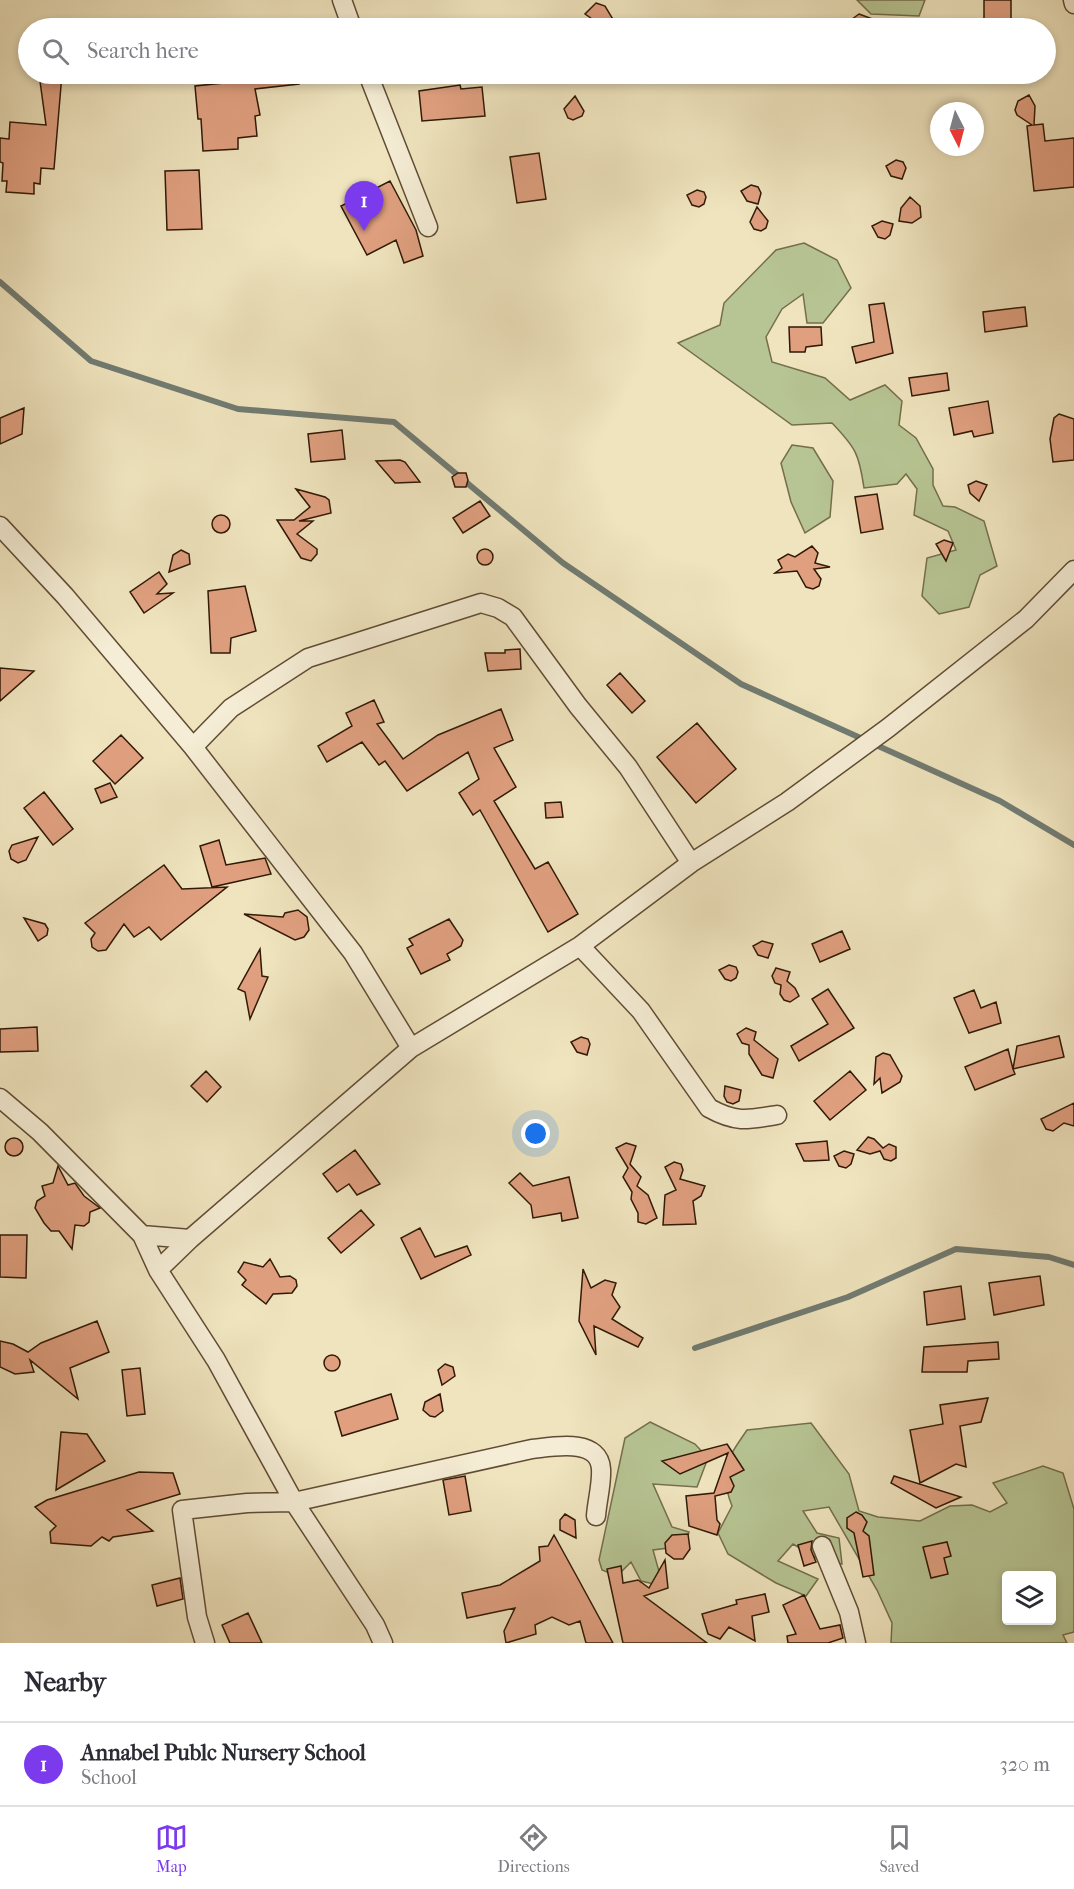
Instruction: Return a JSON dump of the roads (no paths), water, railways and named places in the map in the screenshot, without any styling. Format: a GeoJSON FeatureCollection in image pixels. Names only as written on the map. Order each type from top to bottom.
{"type":"FeatureCollection","features":[{"type":"Feature","properties":{"kind":"street"},"geometry":{"type":"LineString","coordinates":[[342,0],[348,18]]}},
{"type":"Feature","properties":{"kind":"street"},"geometry":{"type":"LineString","coordinates":[[372,84],[428,227]]}},
{"type":"Feature","properties":{"kind":"street"},"geometry":{"type":"LineString","coordinates":[[0,526],[65,596],[193,747],[353,953],[411,1048]]}},
{"type":"Feature","properties":{"kind":"street"},"geometry":{"type":"LineString","coordinates":[[158,1270],[190,1239],[411,1048],[580,946],[691,863],[786,802],[888,728],[1026,619],[1074,570]]}},
{"type":"Feature","properties":{"kind":"street"},"geometry":{"type":"LineString","coordinates":[[193,747],[231,708],[308,658],[481,603],[498,608],[513,617],[578,706],[628,768],[691,863]]}},
{"type":"Feature","properties":{"kind":"street"},"geometry":{"type":"LineString","coordinates":[[580,946],[641,1011],[709,1108],[725,1117],[743,1121],[777,1115]]}},
{"type":"Feature","properties":{"kind":"street"},"geometry":{"type":"LineString","coordinates":[[0,1098],[40,1132],[142,1235],[158,1270],[216,1360],[294,1502],[375,1625],[383,1643]]}},
{"type":"Feature","properties":{"kind":"street"},"geometry":{"type":"LineString","coordinates":[[142,1235],[190,1239]]}},
{"type":"Feature","properties":{"kind":"street"},"geometry":{"type":"LineString","coordinates":[[205,1643],[197,1617],[182,1510],[247,1503],[294,1502],[532,1449],[570,1444],[592,1452],[601,1466],[596,1516]]}},
{"type":"Feature","properties":{"kind":"street"},"geometry":{"type":"LineString","coordinates":[[822,1546],[849,1612],[856,1643]]}},
{"type":"Feature","properties":{"kind":"waterway"},"geometry":{"type":"LineString","coordinates":[[0,282],[91,361],[238,409],[394,422],[563,563],[741,684],[1000,801],[1074,845]]}},
{"type":"Feature","properties":{"kind":"waterway"},"geometry":{"type":"LineString","coordinates":[[695,1348],[848,1297],[956,1249],[1049,1257],[1074,1265]]}},
{"type":"Feature","properties":{"kind":"place","name":"Annabel Publc Nursery School"},"geometry":{"type":"Point","coordinates":[364,231]}}]}
